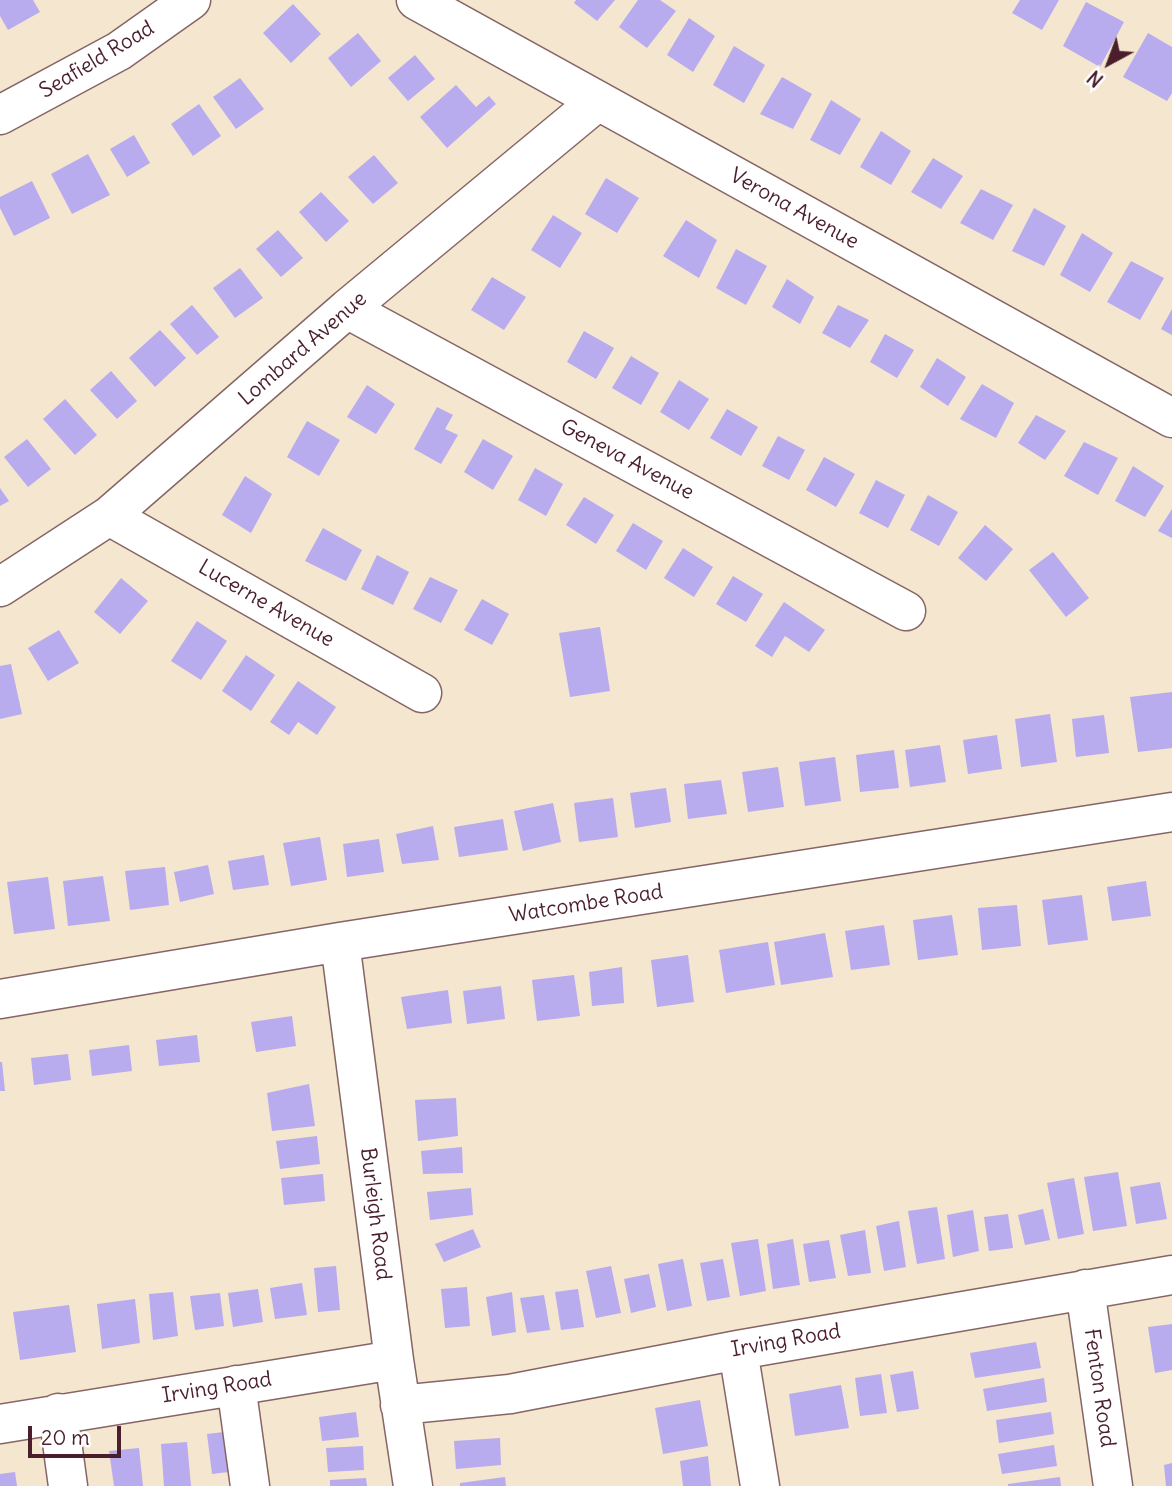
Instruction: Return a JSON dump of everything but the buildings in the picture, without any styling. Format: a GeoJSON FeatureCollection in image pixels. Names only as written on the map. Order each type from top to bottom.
{"type":"FeatureCollection","features":[{"type":"Feature","properties":{"kind":"street","name":"Seafield Road"},"geometry":{"type":"LineString","coordinates":[[0,115],[119,51],[191,0]]}},
{"type":"Feature","properties":{"kind":"street","name":"Verona Avenue"},"geometry":{"type":"LineString","coordinates":[[416,0],[1172,418]]}},
{"type":"Feature","properties":{"kind":"street","name":"Lombard Avenue"},"geometry":{"type":"LineString","coordinates":[[0,587],[109,516],[348,309],[598,101]]}},
{"type":"Feature","properties":{"kind":"street","name":"Geneva Avenue"},"geometry":{"type":"LineString","coordinates":[[348,309],[906,611]]}},
{"type":"Feature","properties":{"kind":"street","name":"Lucerne Avenue"},"geometry":{"type":"LineString","coordinates":[[109,516],[422,693]]}},
{"type":"Feature","properties":{"kind":"street","name":"Watcombe Road"},"geometry":{"type":"LineString","coordinates":[[0,999],[340,942],[1172,813]]}},
{"type":"Feature","properties":{"kind":"street","name":"Burleigh Road"},"geometry":{"type":"LineString","coordinates":[[340,942],[400,1405],[413,1486]]}},
{"type":"Feature","properties":{"kind":"street","name":"Irving Road"},"geometry":{"type":"LineString","coordinates":[[400,1405],[510,1394],[737,1350],[1172,1275]]}},
{"type":"Feature","properties":{"kind":"street","name":"Fenton Road"},"geometry":{"type":"LineString","coordinates":[[1085,1289],[1113,1486]]}},
{"type":"Feature","properties":{"kind":"street"},"geometry":{"type":"LineString","coordinates":[[737,1350],[760,1486]]}},
{"type":"Feature","properties":{"kind":"street","name":"Irving Road"},"geometry":{"type":"LineString","coordinates":[[0,1424],[394,1360]]}},
{"type":"Feature","properties":{"kind":"street"},"geometry":{"type":"LineString","coordinates":[[236,1385],[250,1486]]}},
{"type":"Feature","properties":{"kind":"street"},"geometry":{"type":"LineString","coordinates":[[58,1413],[68,1486]]}}]}
